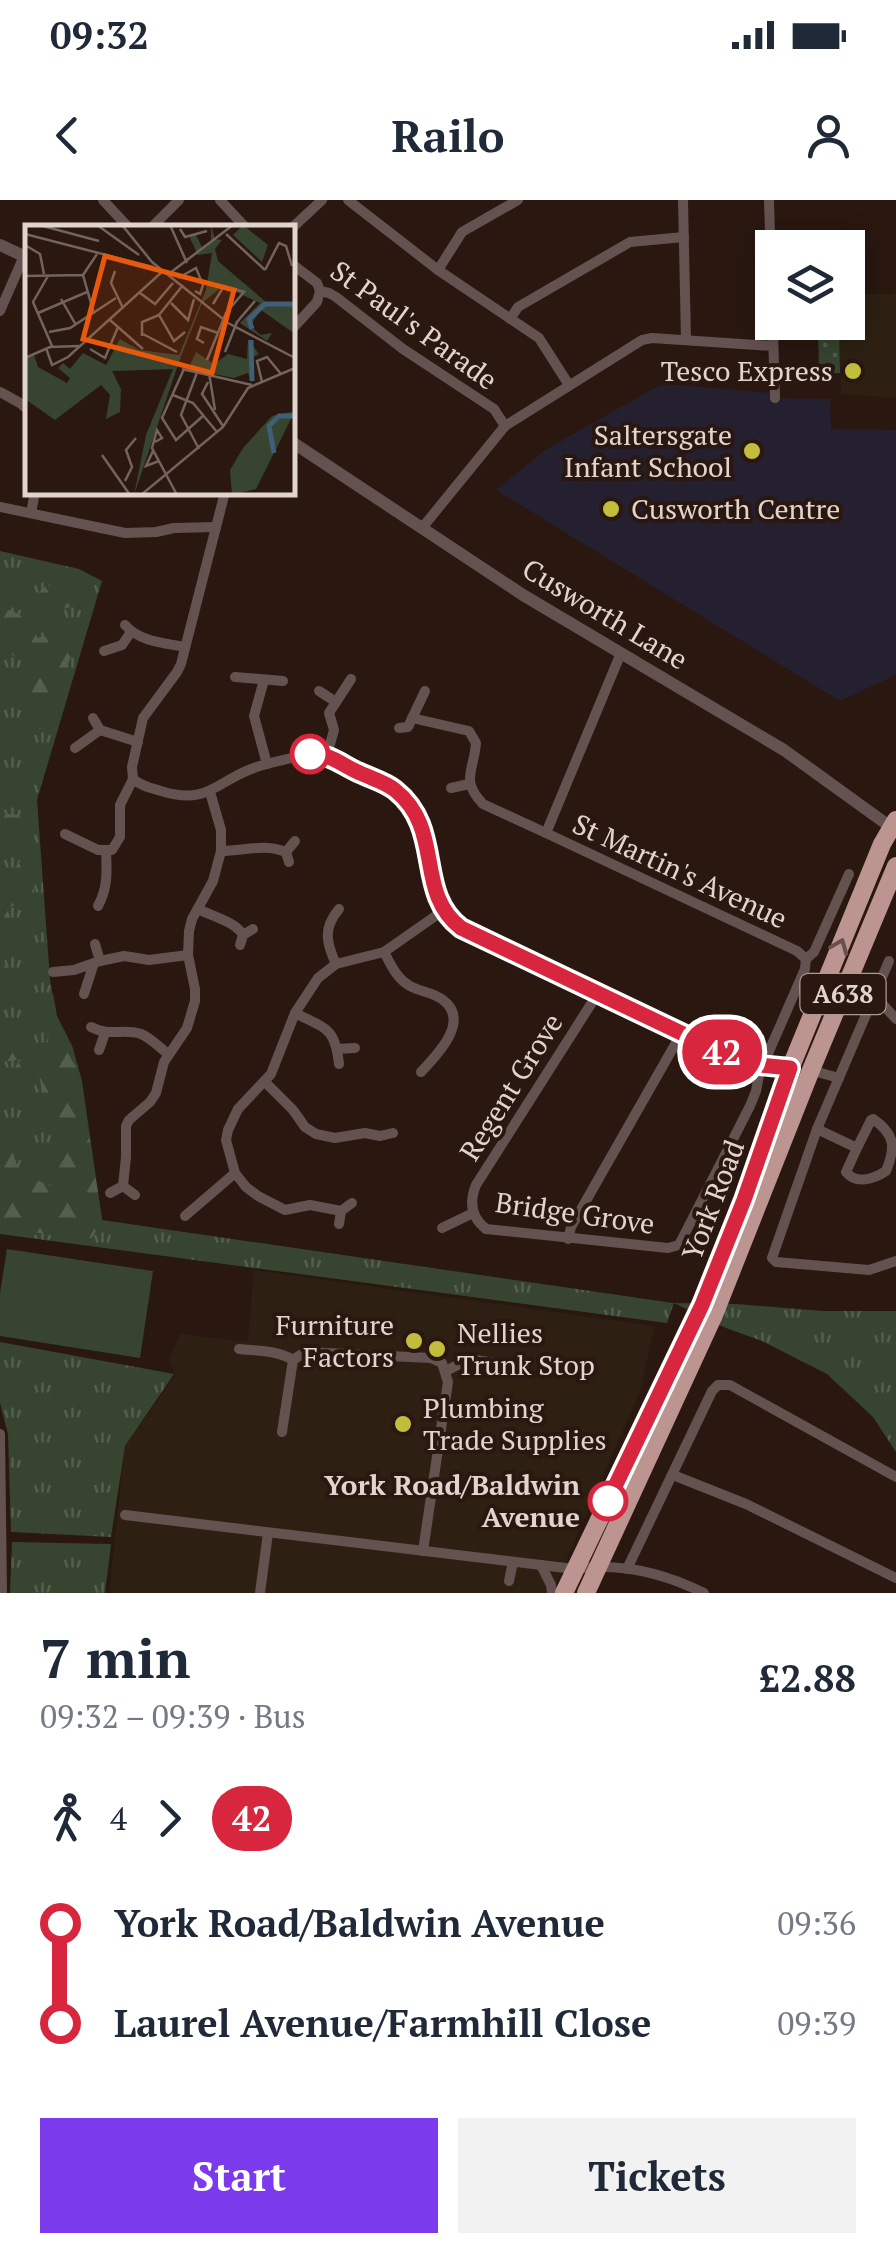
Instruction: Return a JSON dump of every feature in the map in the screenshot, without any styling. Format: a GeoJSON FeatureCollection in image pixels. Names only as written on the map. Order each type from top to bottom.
{"type":"FeatureCollection","features":[{"type":"Feature","properties":{"kind":"highway","name":"York Road"},"geometry":{"type":"LineString","coordinates":[[710,1305],[790,1068],[882,844],[895,826]]}},
{"type":"Feature","properties":{"kind":"highway","name":"York Road"},"geometry":{"type":"LineString","coordinates":[[586,1593],[811,1070],[889,899],[896,866]]}},
{"type":"Feature","properties":{"kind":"highway"},"geometry":{"type":"LineString","coordinates":[[864,888],[889,899]]}},
{"type":"Feature","properties":{"kind":"highway","name":"York Road"},"geometry":{"type":"LineString","coordinates":[[564,1593],[701,1326]]}},
{"type":"Feature","properties":{"kind":"street"},"geometry":{"type":"LineString","coordinates":[[103,200],[126,225]]}},
{"type":"Feature","properties":{"kind":"street"},"geometry":{"type":"LineString","coordinates":[[155,225],[179,200]]}},
{"type":"Feature","properties":{"kind":"street"},"geometry":{"type":"LineString","coordinates":[[220,200],[243,225]]}},
{"type":"Feature","properties":{"kind":"street"},"geometry":{"type":"LineString","coordinates":[[295,225],[322,200]]}},
{"type":"Feature","properties":{"kind":"street"},"geometry":{"type":"LineString","coordinates":[[348,200],[438,270],[538,338],[569,385]]}},
{"type":"Feature","properties":{"kind":"street"},"geometry":{"type":"LineString","coordinates":[[438,270],[462,232],[518,200]]}},
{"type":"Feature","properties":{"kind":"street"},"geometry":{"type":"LineString","coordinates":[[684,200],[686,340]]}},
{"type":"Feature","properties":{"kind":"street"},"geometry":{"type":"LineString","coordinates":[[769,200],[776,398]]}},
{"type":"Feature","properties":{"kind":"street"},"geometry":{"type":"LineString","coordinates":[[510,320],[518,307],[630,242],[684,238]]}},
{"type":"Feature","properties":{"kind":"street"},"geometry":{"type":"LineString","coordinates":[[0,245],[25,257]]}},
{"type":"Feature","properties":{"kind":"street"},"geometry":{"type":"LineString","coordinates":[[0,311],[25,259]]}},
{"type":"Feature","properties":{"kind":"street","name":"St Paul's Parade"},"geometry":{"type":"LineString","coordinates":[[295,266],[320,291],[329,292],[494,410],[505,426]]}},
{"type":"Feature","properties":{"kind":"street"},"geometry":{"type":"LineString","coordinates":[[295,327],[317,302],[320,291]]}},
{"type":"Feature","properties":{"kind":"street"},"geometry":{"type":"LineString","coordinates":[[422,528],[505,426],[642,340],[773,346]]}},
{"type":"Feature","properties":{"kind":"street"},"geometry":{"type":"LineString","coordinates":[[0,392],[25,407]]}},
{"type":"Feature","properties":{"kind":"street","name":"Cusworth Lane"},"geometry":{"type":"LineString","coordinates":[[295,444],[523,595],[784,750],[868,813],[895,826]]}},
{"type":"Feature","properties":{"kind":"street"},"geometry":{"type":"LineString","coordinates":[[31,513],[34,495]]}},
{"type":"Feature","properties":{"kind":"street"},"geometry":{"type":"LineString","coordinates":[[64,834],[106,851],[118,843],[120,806],[133,779],[143,718],[177,672],[224,495]]}},
{"type":"Feature","properties":{"kind":"street"},"geometry":{"type":"LineString","coordinates":[[0,506],[125,533],[216,527]]}},
{"type":"Feature","properties":{"kind":"street"},"geometry":{"type":"LineString","coordinates":[[104,651],[122,645],[128,629],[150,640],[186,646]]}},
{"type":"Feature","properties":{"kind":"street","name":"St Martin's Avenue"},"geometry":{"type":"LineString","coordinates":[[622,653],[546,832],[801,952],[806,959]]}},
{"type":"Feature","properties":{"kind":"street"},"geometry":{"type":"LineString","coordinates":[[235,677],[283,681]]}},
{"type":"Feature","properties":{"kind":"street"},"geometry":{"type":"LineString","coordinates":[[264,680],[254,716],[267,764]]}},
{"type":"Feature","properties":{"kind":"street"},"geometry":{"type":"LineString","coordinates":[[327,755],[334,730],[330,713],[351,680]]}},
{"type":"Feature","properties":{"kind":"street"},"geometry":{"type":"LineString","coordinates":[[319,691],[336,702]]}},
{"type":"Feature","properties":{"kind":"street"},"geometry":{"type":"LineString","coordinates":[[398,728],[408,727],[425,692]]}},
{"type":"Feature","properties":{"kind":"street"},"geometry":{"type":"LineString","coordinates":[[93,718],[100,730],[138,742]]}},
{"type":"Feature","properties":{"kind":"street"},"geometry":{"type":"LineString","coordinates":[[412,718],[464,729],[473,735],[476,749],[468,778],[482,804],[546,832]]}},
{"type":"Feature","properties":{"kind":"street"},"geometry":{"type":"LineString","coordinates":[[74,748],[100,730]]}},
{"type":"Feature","properties":{"kind":"street"},"geometry":{"type":"LineString","coordinates":[[133,779],[138,784],[185,796],[210,792],[251,768],[307,754],[327,755],[385,783],[416,812],[444,910],[461,928],[736,1058],[839,1078]]}},
{"type":"Feature","properties":{"kind":"street"},"geometry":{"type":"LineString","coordinates":[[451,788],[469,784]]}},
{"type":"Feature","properties":{"kind":"street"},"geometry":{"type":"LineString","coordinates":[[123,1186],[126,1126],[156,1093],[168,1054],[187,1028],[195,1001],[189,932],[214,881],[221,851],[210,792]]}},
{"type":"Feature","properties":{"kind":"street"},"geometry":{"type":"LineString","coordinates":[[221,851],[268,846],[287,857],[295,842]]}},
{"type":"Feature","properties":{"kind":"street"},"geometry":{"type":"LineString","coordinates":[[98,906],[105,894],[106,851]]}},
{"type":"Feature","properties":{"kind":"street"},"geometry":{"type":"LineString","coordinates":[[762,1065],[806,968],[806,959],[814,952],[849,874]]}},
{"type":"Feature","properties":{"kind":"street"},"geometry":{"type":"LineString","coordinates":[[198,909],[235,924],[245,936]]}},
{"type":"Feature","properties":{"kind":"street"},"geometry":{"type":"LineString","coordinates":[[336,964],[329,946],[330,922],[339,909]]}},
{"type":"Feature","properties":{"kind":"street"},"geometry":{"type":"LineString","coordinates":[[341,1211],[310,1205],[285,1210],[246,1187],[235,1174],[226,1140],[228,1130],[238,1110],[276,1065],[295,1013],[318,978],[336,964],[384,952],[444,910]]}},
{"type":"Feature","properties":{"kind":"street"},"geometry":{"type":"LineString","coordinates":[[315,915],[330,922]]}},
{"type":"Feature","properties":{"kind":"street"},"geometry":{"type":"LineString","coordinates":[[84,994],[97,962],[95,944]]}},
{"type":"Feature","properties":{"kind":"street"},"geometry":{"type":"LineString","coordinates":[[384,952],[408,985],[438,996],[452,1012],[450,1037],[420,1072]]}},
{"type":"Feature","properties":{"kind":"street"},"geometry":{"type":"LineString","coordinates":[[53,972],[124,956],[148,960],[188,955]]}},
{"type":"Feature","properties":{"kind":"street"},"geometry":{"type":"LineString","coordinates":[[889,961],[818,1129],[772,1258],[868,1270],[896,1261]]}},
{"type":"Feature","properties":{"kind":"street","name":"Regent Grove"},"geometry":{"type":"LineString","coordinates":[[473,1211],[471,1201],[476,1185],[598,993]]}},
{"type":"Feature","properties":{"kind":"street"},"geometry":{"type":"LineString","coordinates":[[875,996],[896,1019]]}},
{"type":"Feature","properties":{"kind":"street"},"geometry":{"type":"LineString","coordinates":[[452,1012],[466,1009]]}},
{"type":"Feature","properties":{"kind":"street"},"geometry":{"type":"LineString","coordinates":[[295,1013],[330,1032],[338,1049],[339,1064]]}},
{"type":"Feature","properties":{"kind":"street"},"geometry":{"type":"LineString","coordinates":[[92,1027],[105,1033],[138,1033],[168,1054]]}},
{"type":"Feature","properties":{"kind":"street"},"geometry":{"type":"LineString","coordinates":[[99,1050],[105,1033]]}},
{"type":"Feature","properties":{"kind":"street"},"geometry":{"type":"LineString","coordinates":[[568,1239],[681,1034]]}},
{"type":"Feature","properties":{"kind":"street"},"geometry":{"type":"LineString","coordinates":[[338,1049],[355,1048]]}},
{"type":"Feature","properties":{"kind":"street","name":"Bridge Grove"},"geometry":{"type":"LineString","coordinates":[[473,1211],[486,1229],[668,1248],[679,1245],[750,1106],[762,1065]]}},
{"type":"Feature","properties":{"kind":"street"},"geometry":{"type":"LineString","coordinates":[[265,1082],[305,1128],[316,1134],[335,1138],[393,1133]]}},
{"type":"Feature","properties":{"kind":"street"},"geometry":{"type":"LineString","coordinates":[[873,1119],[888,1131],[894,1151],[886,1171],[854,1180],[846,1172],[856,1148],[873,1119]]}},
{"type":"Feature","properties":{"kind":"street"},"geometry":{"type":"LineString","coordinates":[[818,1129],[856,1148]]}},
{"type":"Feature","properties":{"kind":"street"},"geometry":{"type":"LineString","coordinates":[[379,1152],[380,1136]]}},
{"type":"Feature","properties":{"kind":"street"},"geometry":{"type":"LineString","coordinates":[[185,1216],[235,1174]]}},
{"type":"Feature","properties":{"kind":"street"},"geometry":{"type":"LineString","coordinates":[[110,1193],[123,1186]]}},
{"type":"Feature","properties":{"kind":"street"},"geometry":{"type":"LineString","coordinates":[[123,1186],[135,1195]]}},
{"type":"Feature","properties":{"kind":"street"},"geometry":{"type":"LineString","coordinates":[[190,1192],[200,1202]]}},
{"type":"Feature","properties":{"kind":"street"},"geometry":{"type":"LineString","coordinates":[[339,1224],[341,1211],[352,1202]]}},
{"type":"Feature","properties":{"kind":"street"},"geometry":{"type":"LineString","coordinates":[[442,1228],[473,1211]]}},
{"type":"Feature","properties":{"kind":"street"},"geometry":{"type":"LineString","coordinates":[[239,1348],[272,1352],[293,1360]]}},
{"type":"Feature","properties":{"kind":"street"},"geometry":{"type":"LineString","coordinates":[[282,1432],[293,1360],[305,1352],[431,1358],[442,1363],[448,1382],[423,1551]]}},
{"type":"Feature","properties":{"kind":"street"},"geometry":{"type":"LineString","coordinates":[[446,1372],[469,1359],[501,1364]]}},
{"type":"Feature","properties":{"kind":"street"},"geometry":{"type":"LineString","coordinates":[[627,1569],[718,1385],[730,1385],[896,1476]]}},
{"type":"Feature","properties":{"kind":"street"},"geometry":{"type":"LineString","coordinates":[[0,1434],[2,1593]]}},
{"type":"Feature","properties":{"kind":"street"},"geometry":{"type":"LineString","coordinates":[[673,1475],[746,1504],[896,1578]]}},
{"type":"Feature","properties":{"kind":"street"},"geometry":{"type":"LineString","coordinates":[[125,1514],[574,1570],[598,1566],[627,1569],[665,1575],[704,1593]]}},
{"type":"Feature","properties":{"kind":"street"},"geometry":{"type":"LineString","coordinates":[[260,1593],[268,1533]]}},
{"type":"Feature","properties":{"kind":"street"},"geometry":{"type":"LineString","coordinates":[[509,1581],[513,1562]]}},
{"type":"Feature","properties":{"kind":"street"},"geometry":{"type":"LineString","coordinates":[[541,1565],[552,1593]]}},
{"type":"Feature","properties":{"kind":"shaded area"},"geometry":{"type":"Polygon","coordinates":[[[865,294],[896,294],[896,398],[841,394],[839,340],[865,340],[865,294]]]}},
{"type":"Feature","properties":{"kind":"shaded area"},"geometry":{"type":"Polygon","coordinates":[[[667,384],[771,393],[772,398],[830,399],[831,429],[896,430],[896,675],[840,701],[496,490],[545,450],[667,384]]]}},
{"type":"Feature","properties":{"kind":"shaded area"},"geometry":{"type":"Polygon","coordinates":[[[254,1270],[654,1326],[641,1389],[552,1593],[109,1593],[125,1446],[175,1376],[169,1359],[180,1334],[248,1342],[254,1270]]]}},
{"type":"Feature","properties":{"kind":"green space"},"geometry":{"type":"Polygon","coordinates":[[[818,340],[839,340],[840,373],[819,373],[818,340]]]}},
{"type":"Feature","properties":{"kind":"green space"},"geometry":{"type":"Polygon","coordinates":[[[0,551],[79,569],[102,581],[37,800],[50,979],[56,1015],[72,1046],[82,1081],[102,1220],[674,1303],[667,1323],[0,1234],[0,551]]]}},
{"type":"Feature","properties":{"kind":"green space"},"geometry":{"type":"Polygon","coordinates":[[[0,567],[26,573],[27,579],[17,591],[0,588],[0,567]]]}},
{"type":"Feature","properties":{"kind":"green space"},"geometry":{"type":"Polygon","coordinates":[[[46,586],[67,587],[71,593],[70,607],[56,611],[35,600],[46,586]]]}},
{"type":"Feature","properties":{"kind":"green space"},"geometry":{"type":"Polygon","coordinates":[[[0,610],[22,616],[37,638],[48,632],[67,642],[71,656],[58,690],[57,707],[46,728],[36,729],[29,719],[28,669],[0,650],[0,610]]]}},
{"type":"Feature","properties":{"kind":"green space"},"geometry":{"type":"Polygon","coordinates":[[[0,813],[26,819],[24,835],[8,852],[0,850],[0,813]]]}},
{"type":"Feature","properties":{"kind":"green space"},"geometry":{"type":"Polygon","coordinates":[[[27,849],[34,850],[37,860],[31,879],[34,898],[7,908],[15,933],[3,954],[5,983],[0,982],[0,895],[27,849]]]}},
{"type":"Feature","properties":{"kind":"green space"},"geometry":{"type":"Polygon","coordinates":[[[53,993],[57,1016],[72,1046],[81,1081],[103,1226],[93,1217],[88,1192],[57,1177],[54,1129],[39,1077],[51,1025],[53,993]]]}},
{"type":"Feature","properties":{"kind":"green space"},"geometry":{"type":"Polygon","coordinates":[[[19,1031],[27,1043],[22,1056],[0,1061],[0,1035],[19,1031]]]}},
{"type":"Feature","properties":{"kind":"green space"},"geometry":{"type":"Polygon","coordinates":[[[30,1056],[33,1086],[28,1094],[20,1093],[15,1082],[16,1066],[30,1056]]]}},
{"type":"Feature","properties":{"kind":"green space"},"geometry":{"type":"Polygon","coordinates":[[[0,1150],[13,1153],[22,1180],[33,1178],[56,1189],[57,1198],[64,1190],[93,1225],[96,1231],[92,1238],[0,1229],[0,1150]]]}},
{"type":"Feature","properties":{"kind":"green space"},"geometry":{"type":"Polygon","coordinates":[[[7,1249],[153,1271],[140,1358],[0,1336],[0,1293],[7,1249]]]}},
{"type":"Feature","properties":{"kind":"green space"},"geometry":{"type":"Polygon","coordinates":[[[674,1303],[896,1311],[896,1452],[873,1417],[827,1374],[674,1303]]]}},
{"type":"Feature","properties":{"kind":"green space"},"geometry":{"type":"Polygon","coordinates":[[[0,1342],[174,1374],[125,1446],[111,1537],[11,1532],[8,1434],[0,1403],[0,1342]]]}},
{"type":"Feature","properties":{"kind":"green space"},"geometry":{"type":"Polygon","coordinates":[[[12,1542],[111,1544],[105,1593],[10,1593],[12,1542]]]}},
{"type":"Feature","properties":{"kind":"bus line","name":"42"},"geometry":{"type":"LineString","coordinates":[[310,754],[327,755],[385,783],[406,800],[422,823],[432,876],[444,910],[461,928],[721,1052],[760,1065],[790,1068],[702,1305],[608,1501]]}},
{"type":"Feature","properties":{"kind":"place","name":"Tesco Express"},"geometry":{"type":"Point","coordinates":[853,371]}},
{"type":"Feature","properties":{"kind":"place","name":"Saltersgate Infant School"},"geometry":{"type":"Point","coordinates":[752,451]}},
{"type":"Feature","properties":{"kind":"place","name":"Cusworth Centre"},"geometry":{"type":"Point","coordinates":[611,509]}},
{"type":"Feature","properties":{"kind":"place","name":"Furniture Factors"},"geometry":{"type":"Point","coordinates":[414,1341]}},
{"type":"Feature","properties":{"kind":"place","name":"Nellies Trunk Stop"},"geometry":{"type":"Point","coordinates":[437,1349]}},
{"type":"Feature","properties":{"kind":"place","name":"Plumbing Trade Supplies"},"geometry":{"type":"Point","coordinates":[403,1424]}},
{"type":"Feature","properties":{"kind":"place","name":"York Road/Baldwin Avenue"},"geometry":{"type":"Point","coordinates":[608,1501]}}]}
